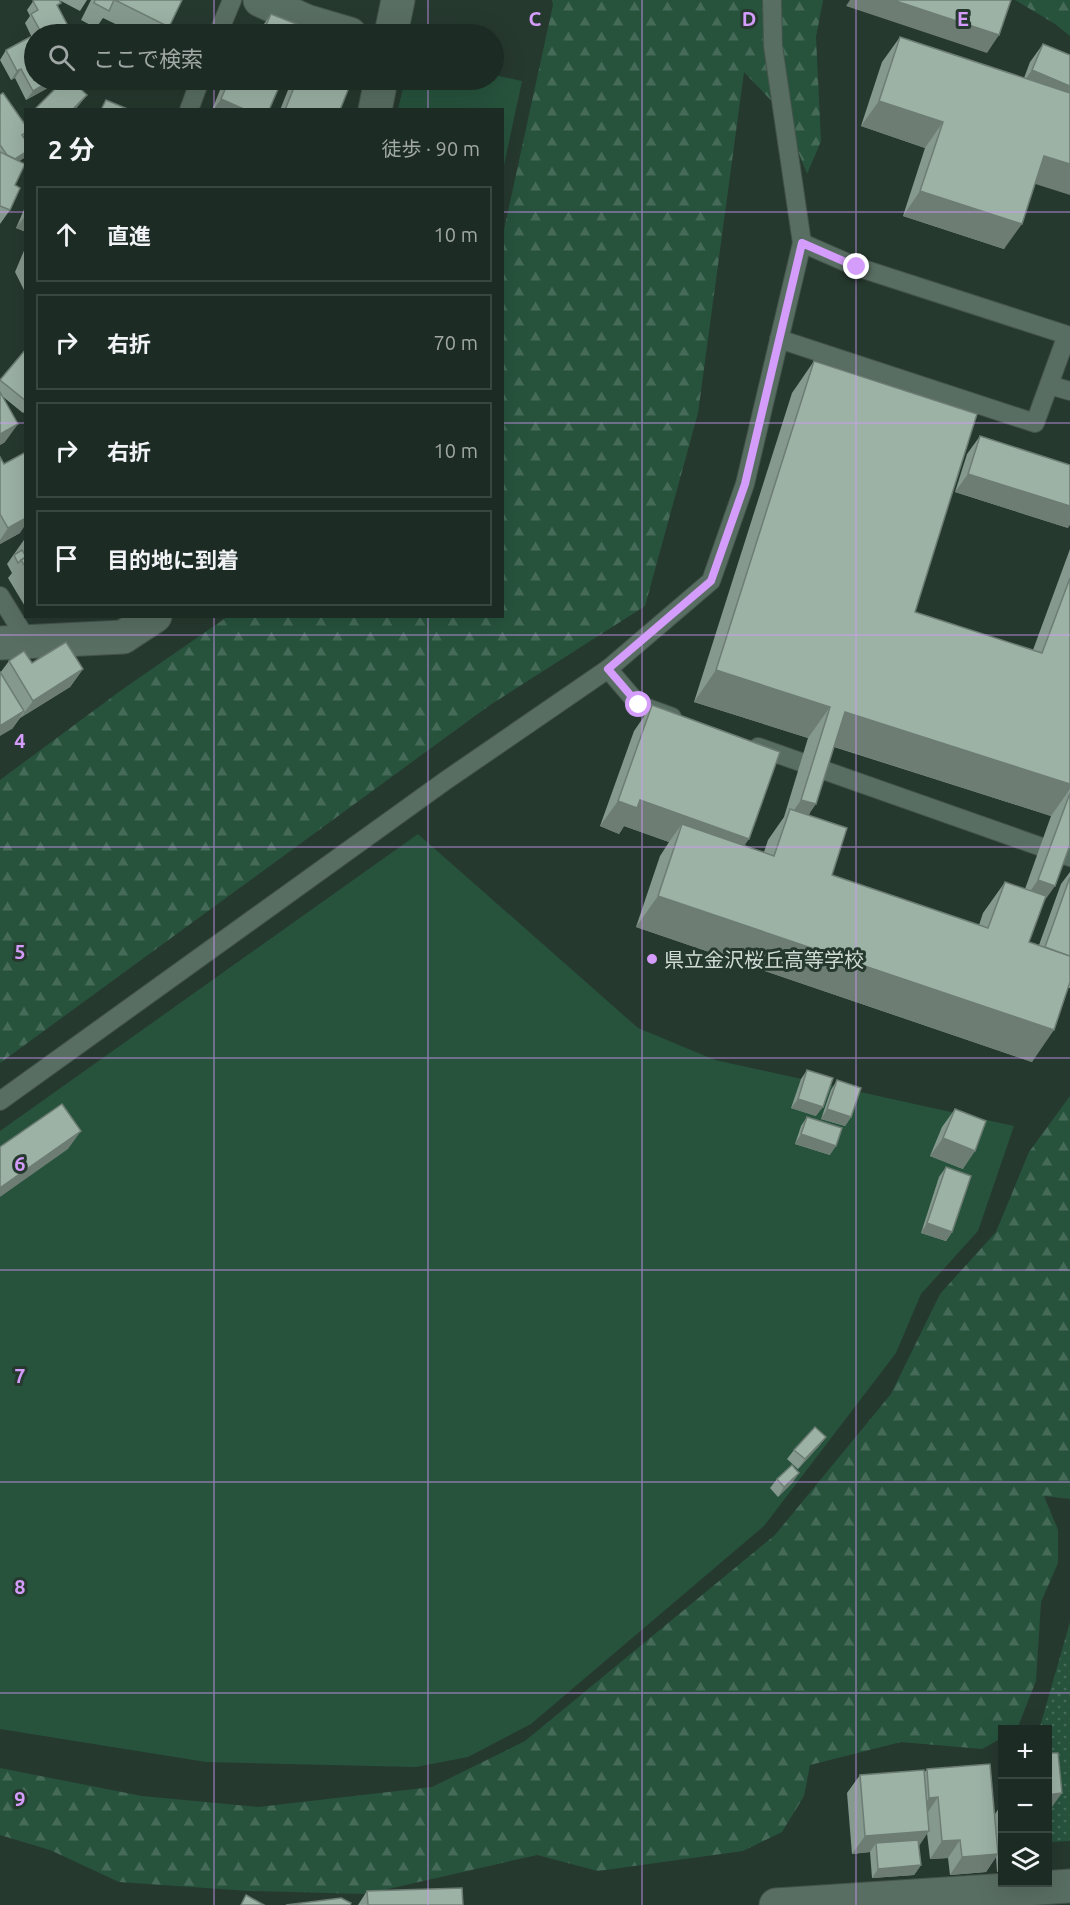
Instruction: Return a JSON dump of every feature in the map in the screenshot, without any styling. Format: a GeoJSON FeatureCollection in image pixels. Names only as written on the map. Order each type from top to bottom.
{"type":"FeatureCollection","features":[{"type":"Feature","properties":{"kind":"street"},"geometry":{"type":"LineString","coordinates":[[260,0],[316,24]]}},
{"type":"Feature","properties":{"kind":"street"},"geometry":{"type":"LineString","coordinates":[[393,24],[398,0]]}},
{"type":"Feature","properties":{"kind":"street"},"geometry":{"type":"LineString","coordinates":[[375,108],[379,90]]}},
{"type":"Feature","properties":{"kind":"street"},"geometry":{"type":"LineString","coordinates":[[14,642],[123,637],[152,618]]}},
{"type":"Feature","properties":{"kind":"street"},"geometry":{"type":"LineString","coordinates":[[776,1905],[1070,1886]]}},
{"type":"Feature","properties":{"kind":"lane"},"geometry":{"type":"LineString","coordinates":[[222,24],[232,0]]}},
{"type":"Feature","properties":{"kind":"lane"},"geometry":{"type":"LineString","coordinates":[[0,1101],[446,781],[608,669],[711,581],[745,484],[802,243],[772,46],[772,0]]}},
{"type":"Feature","properties":{"kind":"lane"},"geometry":{"type":"LineString","coordinates":[[190,108],[196,90]]}},
{"type":"Feature","properties":{"kind":"lane"},"geometry":{"type":"LineString","coordinates":[[779,339],[1035,423],[1067,335],[857,267],[802,243]]}},
{"type":"Feature","properties":{"kind":"lane"},"geometry":{"type":"LineString","coordinates":[[1049,385],[1070,391]]}},
{"type":"Feature","properties":{"kind":"lane"},"geometry":{"type":"LineString","coordinates":[[0,596],[14,642]]}},
{"type":"Feature","properties":{"kind":"lane"},"geometry":{"type":"LineString","coordinates":[[608,669],[639,705],[683,720]]}},
{"type":"Feature","properties":{"kind":"lane"},"geometry":{"type":"LineString","coordinates":[[739,740],[1070,857]]}},
{"type":"Feature","properties":{"kind":"green space"},"geometry":{"type":"Polygon","coordinates":[[[552,0],[823,0],[816,37],[821,141],[807,174],[783,113],[744,72],[698,413],[645,606],[490,705],[0,1063],[0,780],[123,689],[226,618],[504,618],[504,229],[553,5],[552,0]]]}},
{"type":"Feature","properties":{"kind":"green space"},"geometry":{"type":"Polygon","coordinates":[[[1015,0],[1070,0],[1070,36],[1055,24],[1015,0]]]}},
{"type":"Feature","properties":{"kind":"green space"},"geometry":{"type":"Polygon","coordinates":[[[504,77],[522,81],[504,165],[504,108],[398,108],[403,90],[504,90],[504,77]]]}},
{"type":"Feature","properties":{"kind":"green space"},"geometry":{"type":"Polygon","coordinates":[[[418,834],[638,1028],[715,1060],[1014,1126],[978,1231],[921,1294],[896,1353],[764,1526],[531,1724],[468,1757],[416,1767],[206,1762],[0,1729],[0,1131],[418,834]]]}},
{"type":"Feature","properties":{"kind":"green space"},"geometry":{"type":"Polygon","coordinates":[[[1070,1096],[1070,1499],[1044,1496],[1058,1530],[1058,1563],[1041,1602],[1036,1681],[1019,1725],[998,1725],[998,1740],[982,1749],[901,1742],[810,1765],[804,1796],[782,1832],[743,1851],[598,1871],[537,1855],[366,1894],[250,1891],[119,1882],[50,1850],[0,1835],[0,1768],[142,1796],[258,1807],[432,1787],[525,1741],[775,1535],[891,1394],[940,1294],[996,1232],[1029,1152],[1070,1096]]]}},
{"type":"Feature","properties":{"kind":"green space"},"geometry":{"type":"Polygon","coordinates":[[[1070,1622],[1070,1841],[1052,1842],[1052,1725],[1040,1725],[1070,1622]]]}},
{"type":"Feature","properties":{"kind":"building"},"geometry":{"type":"Polygon","coordinates":[[[59,0],[61,3],[57,5],[67,24],[36,24],[31,14],[38,10],[33,1],[59,0]]]}},
{"type":"Feature","properties":{"kind":"building"},"geometry":{"type":"Polygon","coordinates":[[[95,0],[114,0],[109,11],[94,3],[95,0]]]}},
{"type":"Feature","properties":{"kind":"building"},"geometry":{"type":"Polygon","coordinates":[[[115,0],[182,0],[170,24],[163,24],[115,0]]]}},
{"type":"Feature","properties":{"kind":"building"},"geometry":{"type":"Polygon","coordinates":[[[893,0],[1011,0],[999,35],[893,0]]]}},
{"type":"Feature","properties":{"kind":"building"},"geometry":{"type":"Polygon","coordinates":[[[271,14],[296,24],[266,24],[271,14]]]}},
{"type":"Feature","properties":{"kind":"building"},"geometry":{"type":"Polygon","coordinates":[[[900,37],[1070,93],[1070,164],[1044,156],[1022,224],[920,191],[943,122],[879,101],[900,37]]]}},
{"type":"Feature","properties":{"kind":"building"},"geometry":{"type":"Polygon","coordinates":[[[24,40],[24,74],[21,69],[17,71],[6,50],[24,40]]]}},
{"type":"Feature","properties":{"kind":"building"},"geometry":{"type":"Polygon","coordinates":[[[1043,44],[1070,55],[1070,86],[1032,70],[1043,44]]]}},
{"type":"Feature","properties":{"kind":"building"},"geometry":{"type":"Polygon","coordinates":[[[54,90],[82,90],[87,95],[74,108],[36,108],[54,90]]]}},
{"type":"Feature","properties":{"kind":"building"},"geometry":{"type":"Polygon","coordinates":[[[225,90],[278,90],[270,108],[241,108],[221,99],[225,90]]]}},
{"type":"Feature","properties":{"kind":"building"},"geometry":{"type":"Polygon","coordinates":[[[293,90],[348,90],[341,108],[286,108],[293,90]]]}},
{"type":"Feature","properties":{"kind":"building"},"geometry":{"type":"Polygon","coordinates":[[[3,93],[24,123],[22,135],[24,153],[15,159],[7,155],[0,145],[0,95],[3,93]]]}},
{"type":"Feature","properties":{"kind":"building"},"geometry":{"type":"Polygon","coordinates":[[[106,100],[125,108],[102,108],[106,100]]]}},
{"type":"Feature","properties":{"kind":"building"},"geometry":{"type":"Polygon","coordinates":[[[0,152],[24,164],[24,166],[15,185],[20,188],[10,210],[0,206],[0,152]]]}},
{"type":"Feature","properties":{"kind":"building"},"geometry":{"type":"Polygon","coordinates":[[[24,351],[24,399],[0,380],[24,351]]]}},
{"type":"Feature","properties":{"kind":"building"},"geometry":{"type":"Polygon","coordinates":[[[814,361],[977,414],[915,612],[1042,653],[1070,578],[1070,784],[845,712],[816,804],[801,800],[830,707],[716,670],[814,361]]]}},
{"type":"Feature","properties":{"kind":"building"},"geometry":{"type":"Polygon","coordinates":[[[0,392],[18,424],[0,434],[0,392]]]}},
{"type":"Feature","properties":{"kind":"building"},"geometry":{"type":"Polygon","coordinates":[[[980,436],[1070,465],[1070,506],[968,474],[980,436]]]}},
{"type":"Feature","properties":{"kind":"building"},"geometry":{"type":"Polygon","coordinates":[[[24,453],[24,519],[8,528],[0,514],[0,457],[4,464],[24,453]]]}},
{"type":"Feature","properties":{"kind":"building"},"geometry":{"type":"Polygon","coordinates":[[[22,550],[24,558],[18,563],[14,555],[22,550]]]}},
{"type":"Feature","properties":{"kind":"building"},"geometry":{"type":"Polygon","coordinates":[[[66,642],[83,669],[33,701],[9,661],[24,651],[32,663],[66,642]]]}},
{"type":"Feature","properties":{"kind":"building"},"geometry":{"type":"Polygon","coordinates":[[[0,672],[24,711],[0,726],[0,672]]]}},
{"type":"Feature","properties":{"kind":"building"},"geometry":{"type":"Polygon","coordinates":[[[652,705],[780,752],[749,839],[640,800],[637,808],[618,801],[652,705]]]}},
{"type":"Feature","properties":{"kind":"building"},"geometry":{"type":"Polygon","coordinates":[[[1070,793],[1070,845],[1055,886],[1038,880],[1070,793]]]}},
{"type":"Feature","properties":{"kind":"building"},"geometry":{"type":"Polygon","coordinates":[[[790,809],[847,828],[832,875],[988,928],[1005,882],[1046,896],[1029,942],[1070,956],[1070,982],[1054,1030],[658,896],[682,824],[774,856],[790,809]]]}},
{"type":"Feature","properties":{"kind":"building"},"geometry":{"type":"Polygon","coordinates":[[[1070,877],[1070,956],[1045,947],[1070,877]]]}},
{"type":"Feature","properties":{"kind":"building"},"geometry":{"type":"Polygon","coordinates":[[[807,1070],[833,1078],[823,1107],[798,1099],[807,1070]]]}},
{"type":"Feature","properties":{"kind":"building"},"geometry":{"type":"Polygon","coordinates":[[[837,1080],[861,1088],[851,1117],[827,1109],[837,1080]]]}},
{"type":"Feature","properties":{"kind":"building"},"geometry":{"type":"Polygon","coordinates":[[[62,1104],[81,1131],[0,1188],[0,1147],[62,1104]]]}},
{"type":"Feature","properties":{"kind":"building"},"geometry":{"type":"Polygon","coordinates":[[[955,1109],[986,1121],[975,1151],[943,1138],[955,1109]]]}},
{"type":"Feature","properties":{"kind":"building"},"geometry":{"type":"Polygon","coordinates":[[[807,1117],[842,1128],[836,1146],[801,1134],[807,1117]]]}},
{"type":"Feature","properties":{"kind":"building"},"geometry":{"type":"Polygon","coordinates":[[[946,1167],[971,1176],[952,1232],[927,1223],[946,1167]]]}},
{"type":"Feature","properties":{"kind":"building"},"geometry":{"type":"Polygon","coordinates":[[[815,1427],[826,1437],[805,1459],[794,1450],[815,1427]]]}},
{"type":"Feature","properties":{"kind":"building"},"geometry":{"type":"Polygon","coordinates":[[[792,1465],[799,1473],[784,1487],[777,1479],[792,1465]]]}},
{"type":"Feature","properties":{"kind":"building"},"geometry":{"type":"Polygon","coordinates":[[[1052,1753],[1058,1753],[1062,1793],[1052,1794],[1052,1753]]]}},
{"type":"Feature","properties":{"kind":"building"},"geometry":{"type":"Polygon","coordinates":[[[990,1764],[998,1854],[962,1857],[960,1840],[942,1841],[938,1797],[929,1798],[927,1769],[990,1764]]]}},
{"type":"Feature","properties":{"kind":"building"},"geometry":{"type":"Polygon","coordinates":[[[924,1770],[929,1831],[865,1836],[860,1775],[924,1770]]]}},
{"type":"Feature","properties":{"kind":"building"},"geometry":{"type":"Polygon","coordinates":[[[918,1840],[921,1865],[878,1869],[876,1843],[918,1840]]]}},
{"type":"Feature","properties":{"kind":"building"},"geometry":{"type":"Polygon","coordinates":[[[462,1888],[463,1905],[368,1905],[367,1891],[462,1888]]]}},
{"type":"Feature","properties":{"kind":"building"},"geometry":{"type":"Polygon","coordinates":[[[246,1895],[264,1905],[241,1905],[246,1895]]]}},
{"type":"Feature","properties":{"kind":"building"},"geometry":{"type":"Polygon","coordinates":[[[341,1898],[351,1903],[350,1905],[286,1905],[341,1898]]]}},
{"type":"Feature","properties":{"kind":"place","name":"県立金沢桜丘高等学校"},"geometry":{"type":"Point","coordinates":[652,959]}},
{"type":"Feature","properties":{"kind":"route"},"geometry":{"type":"LineString","coordinates":[[639,705],[608,669],[711,581],[745,484],[802,243],[857,267]]}}]}
